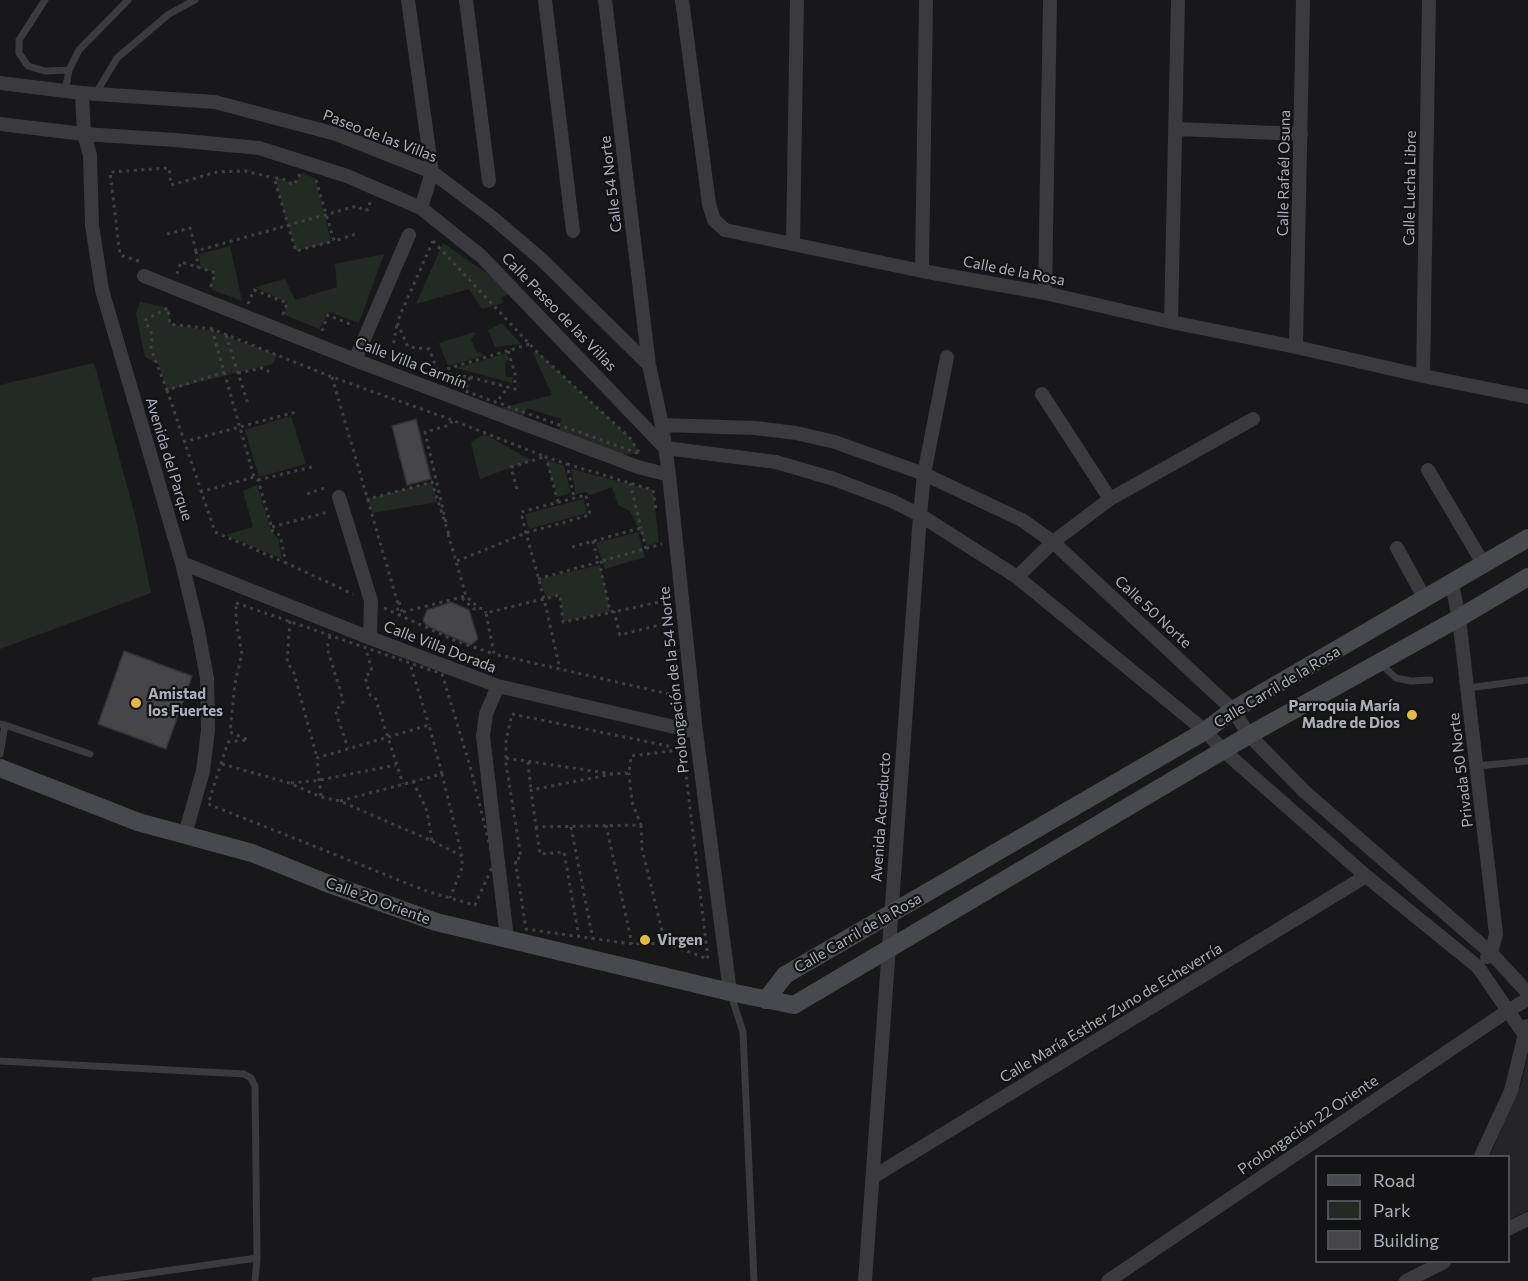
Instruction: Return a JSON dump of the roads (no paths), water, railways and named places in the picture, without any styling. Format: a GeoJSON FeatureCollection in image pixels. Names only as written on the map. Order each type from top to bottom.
{"type":"FeatureCollection","features":[{"type":"Feature","properties":{"kind":"main road","name":"Calle Carril de la Rosa"},"geometry":{"type":"LineString","coordinates":[[1528,538],[1233,710],[1205,731],[785,975],[766,1000],[794,1005],[1249,735],[1380,663],[1528,577]]}},
{"type":"Feature","properties":{"kind":"main road","name":"Calle 20 Oriente"},"geometry":{"type":"LineString","coordinates":[[0,768],[138,822],[252,853],[324,882],[436,921],[766,1000]]}},
{"type":"Feature","properties":{"kind":"street"},"geometry":{"type":"LineString","coordinates":[[0,124],[84,134],[259,148],[347,176],[421,208],[432,172],[408,0]]}},
{"type":"Feature","properties":{"kind":"street"},"geometry":{"type":"LineString","coordinates":[[466,0],[489,181]]}},
{"type":"Feature","properties":{"kind":"street"},"geometry":{"type":"LineString","coordinates":[[545,0],[573,231]]}},
{"type":"Feature","properties":{"kind":"street","name":"Calle 54 Norte"},"geometry":{"type":"LineString","coordinates":[[605,0],[649,365]]}},
{"type":"Feature","properties":{"kind":"street","name":"Calle de la Rosa"},"geometry":{"type":"LineString","coordinates":[[682,0],[708,193],[714,220],[725,230],[1046,293],[1171,322],[1528,397]]}},
{"type":"Feature","properties":{"kind":"street"},"geometry":{"type":"LineString","coordinates":[[793,243],[797,0]]}},
{"type":"Feature","properties":{"kind":"street"},"geometry":{"type":"LineString","coordinates":[[922,270],[927,0]]}},
{"type":"Feature","properties":{"kind":"street"},"geometry":{"type":"LineString","coordinates":[[1046,293],[1050,0]]}},
{"type":"Feature","properties":{"kind":"street"},"geometry":{"type":"LineString","coordinates":[[1171,322],[1178,0]]}},
{"type":"Feature","properties":{"kind":"street","name":"Calle Rafaél Osuna"},"geometry":{"type":"LineString","coordinates":[[1296,347],[1303,0]]}},
{"type":"Feature","properties":{"kind":"street","name":"Calle Lucha Libre"},"geometry":{"type":"LineString","coordinates":[[1424,376],[1429,0]]}},
{"type":"Feature","properties":{"kind":"street"},"geometry":{"type":"LineString","coordinates":[[0,82],[65,92]]}},
{"type":"Feature","properties":{"kind":"street","name":"Paseo de las Villas"},"geometry":{"type":"LineString","coordinates":[[65,92],[215,102],[336,134],[432,172],[494,218],[540,259],[649,365]]}},
{"type":"Feature","properties":{"kind":"street","name":"Avenida del Parque"},"geometry":{"type":"LineString","coordinates":[[82,93],[84,134],[90,155],[92,225],[102,290],[182,563],[207,678],[208,730],[203,771],[186,834]]}},
{"type":"Feature","properties":{"kind":"street"},"geometry":{"type":"LineString","coordinates":[[1176,129],[1301,134]]}},
{"type":"Feature","properties":{"kind":"street","name":"Calle Paseo de las Villas"},"geometry":{"type":"LineString","coordinates":[[421,208],[481,256],[665,448]]}},
{"type":"Feature","properties":{"kind":"street"},"geometry":{"type":"LineString","coordinates":[[355,360],[409,235]]}},
{"type":"Feature","properties":{"kind":"street","name":"Calle Villa Carmín"},"geometry":{"type":"LineString","coordinates":[[143,269],[355,360],[638,467],[669,475]]}},
{"type":"Feature","properties":{"kind":"street","name":"Avenida Acueducto"},"geometry":{"type":"LineString","coordinates":[[865,1281],[920,515],[924,474],[947,357]]}},
{"type":"Feature","properties":{"kind":"street","name":"Prolongación de la 54 Norte"},"geometry":{"type":"LineString","coordinates":[[649,365],[662,425],[669,475],[696,732],[730,992]]}},
{"type":"Feature","properties":{"kind":"street"},"geometry":{"type":"LineString","coordinates":[[1042,394],[1110,500]]}},
{"type":"Feature","properties":{"kind":"street"},"geometry":{"type":"LineString","coordinates":[[1017,577],[1053,542],[1110,500],[1253,419]]}},
{"type":"Feature","properties":{"kind":"street","name":"Calle 50 Norte"},"geometry":{"type":"LineString","coordinates":[[662,425],[755,428],[796,433],[835,442],[924,474],[1022,520],[1053,542],[1233,710],[1249,735],[1305,792],[1491,952],[1528,993]]}},
{"type":"Feature","properties":{"kind":"street"},"geometry":{"type":"LineString","coordinates":[[665,448],[776,462],[834,479],[892,501],[920,515],[1017,577],[1205,731],[1224,751],[1366,876],[1478,967],[1509,1010],[1526,1029],[1511,1091],[1481,1155]]}},
{"type":"Feature","properties":{"kind":"street"},"geometry":{"type":"LineString","coordinates":[[1428,470],[1484,565]]}},
{"type":"Feature","properties":{"kind":"street"},"geometry":{"type":"LineString","coordinates":[[337,504],[370,601],[369,643]]}},
{"type":"Feature","properties":{"kind":"street"},"geometry":{"type":"LineString","coordinates":[[1397,548],[1425,599]]}},
{"type":"Feature","properties":{"kind":"street","name":"Calle Villa Dorada"},"geometry":{"type":"LineString","coordinates":[[182,563],[369,643],[498,686],[696,732]]}},
{"type":"Feature","properties":{"kind":"street","name":"Privada 50 Norte"},"geometry":{"type":"LineString","coordinates":[[1452,584],[1468,688],[1496,934],[1491,952]]}},
{"type":"Feature","properties":{"kind":"street"},"geometry":{"type":"LineString","coordinates":[[498,686],[486,714],[483,736],[507,938]]}},
{"type":"Feature","properties":{"kind":"street","name":"Calle María Esther Zuno de Echeverría"},"geometry":{"type":"LineString","coordinates":[[873,1177],[1366,876]]}},
{"type":"Feature","properties":{"kind":"street"},"geometry":{"type":"LineString","coordinates":[[1478,967],[1491,952]]}},
{"type":"Feature","properties":{"kind":"street","name":"Prolongación 22 Oriente"},"geometry":{"type":"LineString","coordinates":[[1108,1281],[1528,999]]}},
{"type":"Feature","properties":{"kind":"street"},"geometry":{"type":"LineString","coordinates":[[1510,1229],[1528,1220]]}},
{"type":"Feature","properties":{"kind":"street"},"geometry":{"type":"LineString","coordinates":[[1406,1281],[1442,1263]]}},
{"type":"Feature","properties":{"kind":"lane"},"geometry":{"type":"LineString","coordinates":[[45,0],[19,40],[19,53],[28,66],[45,71],[69,70]]}},
{"type":"Feature","properties":{"kind":"lane"},"geometry":{"type":"LineString","coordinates":[[65,92],[69,70],[80,50],[128,0]]}},
{"type":"Feature","properties":{"kind":"lane"},"geometry":{"type":"LineString","coordinates":[[96,94],[117,58],[169,14],[195,0]]}},
{"type":"Feature","properties":{"kind":"lane"},"geometry":{"type":"LineString","coordinates":[[1380,663],[1396,678],[1411,681],[1431,680]]}},
{"type":"Feature","properties":{"kind":"lane"},"geometry":{"type":"LineString","coordinates":[[1468,688],[1528,680]]}},
{"type":"Feature","properties":{"kind":"lane"},"geometry":{"type":"LineString","coordinates":[[0,754],[2,725],[90,754]]}},
{"type":"Feature","properties":{"kind":"lane"},"geometry":{"type":"LineString","coordinates":[[1477,766],[1528,761]]}},
{"type":"Feature","properties":{"kind":"lane"},"geometry":{"type":"LineString","coordinates":[[730,992],[743,1032],[754,1281]]}},
{"type":"Feature","properties":{"kind":"lane"},"geometry":{"type":"LineString","coordinates":[[0,1061],[244,1074],[251,1078],[255,1086],[257,1258],[255,1281]]}},
{"type":"Feature","properties":{"kind":"lane"},"geometry":{"type":"LineString","coordinates":[[95,1281],[257,1258]]}},
{"type":"Feature","properties":{"kind":"place","name":"Amistad los Fuertes"},"geometry":{"type":"Point","coordinates":[136,703]}},
{"type":"Feature","properties":{"kind":"place","name":"Parroquia María Madre de Dios"},"geometry":{"type":"Point","coordinates":[1412,715]}},
{"type":"Feature","properties":{"kind":"place","name":"Virgen"},"geometry":{"type":"Point","coordinates":[645,940]}}]}
